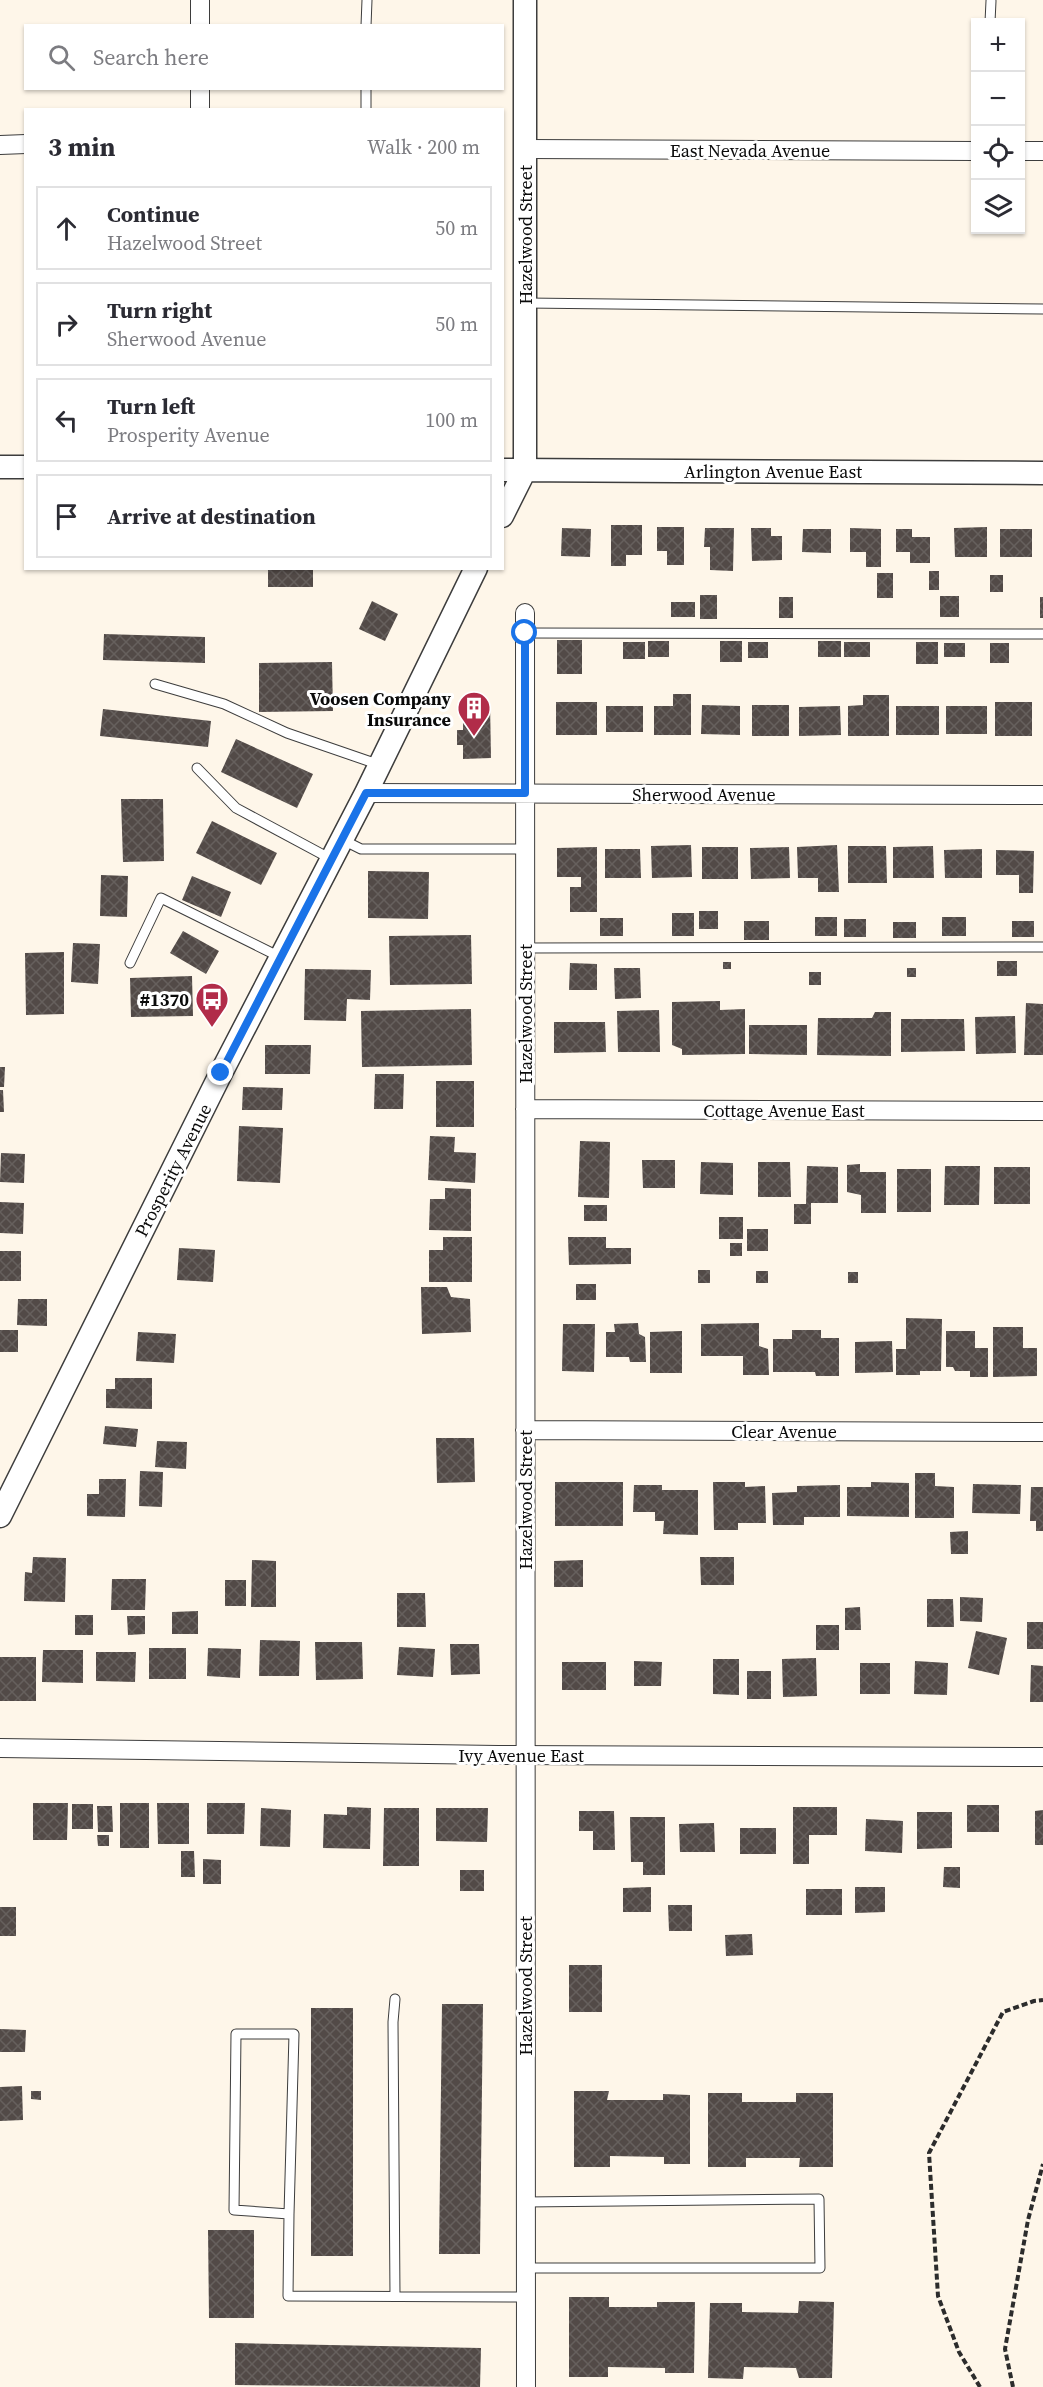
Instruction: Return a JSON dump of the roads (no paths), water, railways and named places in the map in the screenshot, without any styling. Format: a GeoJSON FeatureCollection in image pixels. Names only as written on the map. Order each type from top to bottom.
{"type":"FeatureCollection","features":[{"type":"Feature","properties":{"kind":"street"},"geometry":{"type":"LineString","coordinates":[[200,0],[200,24]]}},
{"type":"Feature","properties":{"kind":"street","name":"Hazelwood Street"},"geometry":{"type":"LineString","coordinates":[[525,0],[525,470]]}},
{"type":"Feature","properties":{"kind":"street"},"geometry":{"type":"LineString","coordinates":[[200,90],[200,108]]}},
{"type":"Feature","properties":{"kind":"street"},"geometry":{"type":"LineString","coordinates":[[0,145],[24,144]]}},
{"type":"Feature","properties":{"kind":"street","name":"East Nevada Avenue"},"geometry":{"type":"LineString","coordinates":[[525,149],[971,151]]}},
{"type":"Feature","properties":{"kind":"street"},"geometry":{"type":"LineString","coordinates":[[1025,151],[1043,151]]}},
{"type":"Feature","properties":{"kind":"street"},"geometry":{"type":"LineString","coordinates":[[0,467],[24,467]]}},
{"type":"Feature","properties":{"kind":"street","name":"Arlington Avenue East"},"geometry":{"type":"LineString","coordinates":[[504,470],[1043,473]]}},
{"type":"Feature","properties":{"kind":"street"},"geometry":{"type":"LineString","coordinates":[[504,512],[525,470]]}},
{"type":"Feature","properties":{"kind":"street","name":"Prosperity Avenue"},"geometry":{"type":"LineString","coordinates":[[0,1516],[280,957],[366,793],[475,570]]}},
{"type":"Feature","properties":{"kind":"street","name":"Hazelwood Street"},"geometry":{"type":"LineString","coordinates":[[525,613],[526,2387]]}},
{"type":"Feature","properties":{"kind":"street","name":"Sherwood Avenue"},"geometry":{"type":"LineString","coordinates":[[366,793],[1043,795]]}},
{"type":"Feature","properties":{"kind":"street","name":"Cottage Avenue East"},"geometry":{"type":"LineString","coordinates":[[525,1108],[1043,1111]]}},
{"type":"Feature","properties":{"kind":"street","name":"Clear Avenue"},"geometry":{"type":"LineString","coordinates":[[525,1430],[1043,1432]]}},
{"type":"Feature","properties":{"kind":"street","name":"Ivy Avenue East"},"geometry":{"type":"LineString","coordinates":[[0,1748],[525,1755],[1043,1757]]}},
{"type":"Feature","properties":{"kind":"lane"},"geometry":{"type":"LineString","coordinates":[[366,24],[367,0]]}},
{"type":"Feature","properties":{"kind":"lane"},"geometry":{"type":"LineString","coordinates":[[990,18],[991,1]]}},
{"type":"Feature","properties":{"kind":"lane"},"geometry":{"type":"LineString","coordinates":[[366,90],[366,108]]}},
{"type":"Feature","properties":{"kind":"lane"},"geometry":{"type":"LineString","coordinates":[[525,303],[1043,309]]}},
{"type":"Feature","properties":{"kind":"lane"},"geometry":{"type":"LineString","coordinates":[[525,633],[1043,634]]}},
{"type":"Feature","properties":{"kind":"lane"},"geometry":{"type":"LineString","coordinates":[[155,684],[224,704],[287,733],[380,765]]}},
{"type":"Feature","properties":{"kind":"lane"},"geometry":{"type":"LineString","coordinates":[[196,768],[236,808],[336,849],[525,849]]}},
{"type":"Feature","properties":{"kind":"lane"},"geometry":{"type":"LineString","coordinates":[[130,963],[161,898],[280,957]]}},
{"type":"Feature","properties":{"kind":"lane"},"geometry":{"type":"LineString","coordinates":[[525,948],[1043,947]]}},
{"type":"Feature","properties":{"kind":"lane"},"geometry":{"type":"LineString","coordinates":[[395,1999],[393,2034],[395,2296]]}},
{"type":"Feature","properties":{"kind":"lane"},"geometry":{"type":"LineString","coordinates":[[289,2214],[234,2210],[236,2034],[294,2034],[288,2296],[525,2297]]}},
{"type":"Feature","properties":{"kind":"lane"},"geometry":{"type":"LineString","coordinates":[[525,2202],[819,2199],[820,2268],[525,2268]]}},
{"type":"Feature","properties":{"kind":"place","name":"Voosen Company Insurance"},"geometry":{"type":"Point","coordinates":[474,737]}},
{"type":"Feature","properties":{"kind":"place","name":"#1370"},"geometry":{"type":"Point","coordinates":[212,1028]}}]}
